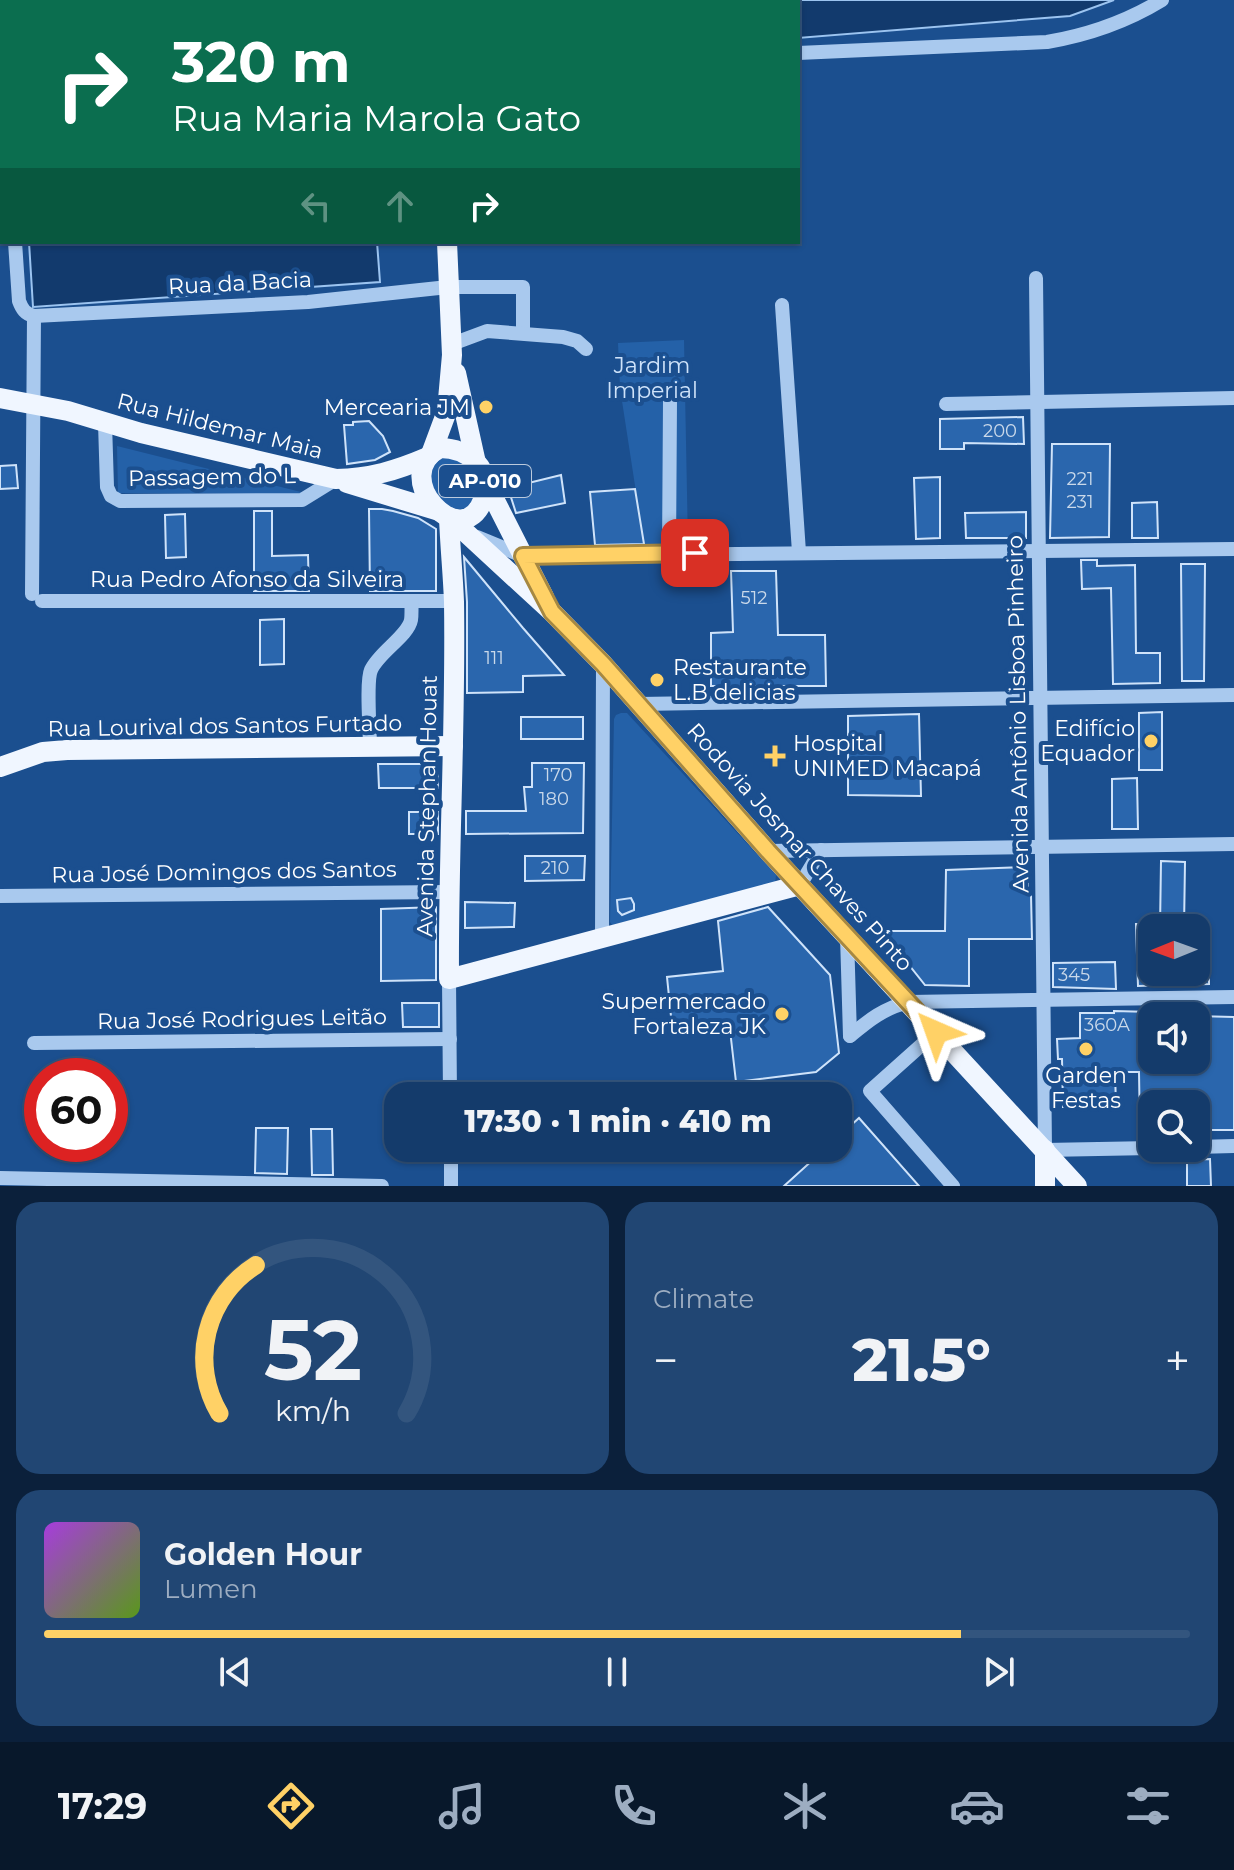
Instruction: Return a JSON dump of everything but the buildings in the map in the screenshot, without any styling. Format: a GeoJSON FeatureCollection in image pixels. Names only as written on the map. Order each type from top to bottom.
{"type":"FeatureCollection","features":[{"type":"Feature","properties":{"kind":"main road","name":"Rodovia Josmar Chaves Pinto"},"geometry":{"type":"LineString","coordinates":[[429,455],[447,411],[452,349],[447,244]]}},
{"type":"Feature","properties":{"kind":"main road","name":"Rodovia Josmar Chaves Pinto"},"geometry":{"type":"LineString","coordinates":[[452,349],[480,472],[552,612]]}},
{"type":"Feature","properties":{"kind":"main road","name":"Rua Hildemar Maia"},"geometry":{"type":"LineString","coordinates":[[0,398],[68,411],[105,423],[336,479],[364,478],[402,468],[429,455]]}},
{"type":"Feature","properties":{"kind":"main road","name":"AP-010"},"geometry":{"type":"LineString","coordinates":[[440,448],[455,449],[470,456],[480,472],[484,497],[471,516],[451,519],[432,505],[423,485],[423,471],[429,455],[440,448]]}},
{"type":"Feature","properties":{"kind":"main road"},"geometry":{"type":"LineString","coordinates":[[336,479],[451,519]]}},
{"type":"Feature","properties":{"kind":"main road","name":"Rodovia Josmar Chaves Pinto"},"geometry":{"type":"LineString","coordinates":[[451,519],[552,612],[603,664],[768,851],[1077,1186]]}},
{"type":"Feature","properties":{"kind":"main road","name":"Avenida Stephan Houat"},"geometry":{"type":"LineString","coordinates":[[449,979],[454,601],[451,519]]}},
{"type":"Feature","properties":{"kind":"main road","name":"Rua Lourival dos Santos Furtado"},"geometry":{"type":"LineString","coordinates":[[0,767],[43,752],[67,750],[453,746]]}},
{"type":"Feature","properties":{"kind":"main road"},"geometry":{"type":"LineString","coordinates":[[449,979],[800,885]]}},
{"type":"Feature","properties":{"kind":"main road"},"geometry":{"type":"LineString","coordinates":[[1045,1150],[1045,1186]]}},
{"type":"Feature","properties":{"kind":"street"},"geometry":{"type":"LineString","coordinates":[[800,53],[1047,42],[1112,25],[1162,0]]}},
{"type":"Feature","properties":{"kind":"street"},"geometry":{"type":"LineString","coordinates":[[15,244],[19,301],[25,312],[34,316],[32,404]]}},
{"type":"Feature","properties":{"kind":"street","name":"Avenida Antônio Lisboa Pinheiro"},"geometry":{"type":"LineString","coordinates":[[1036,278],[1045,1150]]}},
{"type":"Feature","properties":{"kind":"street","name":"Rua da Bacia"},"geometry":{"type":"LineString","coordinates":[[34,316],[308,302],[448,287],[523,287],[523,333]]}},
{"type":"Feature","properties":{"kind":"street"},"geometry":{"type":"LineString","coordinates":[[782,305],[799,552]]}},
{"type":"Feature","properties":{"kind":"street"},"geometry":{"type":"LineString","coordinates":[[452,349],[487,331],[563,337],[577,341],[586,349]]}},
{"type":"Feature","properties":{"kind":"street"},"geometry":{"type":"LineString","coordinates":[[946,404],[1234,398]]}},
{"type":"Feature","properties":{"kind":"street"},"geometry":{"type":"LineString","coordinates":[[669,553],[670,401]]}},
{"type":"Feature","properties":{"kind":"street","name":"Rua Pedro Afonso da Silveira"},"geometry":{"type":"LineString","coordinates":[[32,404],[37,598],[454,601]]}},
{"type":"Feature","properties":{"kind":"street","name":"Passagem do L"},"geometry":{"type":"LineString","coordinates":[[105,423],[107,487],[111,496],[120,501],[302,500],[336,479]]}},
{"type":"Feature","properties":{"kind":"street"},"geometry":{"type":"LineString","coordinates":[[451,519],[523,556],[1234,549]]}},
{"type":"Feature","properties":{"kind":"street"},"geometry":{"type":"LineString","coordinates":[[370,747],[370,671],[411,623],[412,601]]}},
{"type":"Feature","properties":{"kind":"street"},"geometry":{"type":"LineString","coordinates":[[602,939],[603,664]]}},
{"type":"Feature","properties":{"kind":"street"},"geometry":{"type":"LineString","coordinates":[[639,704],[1234,695]]}},
{"type":"Feature","properties":{"kind":"street"},"geometry":{"type":"LineString","coordinates":[[768,851],[1234,844]]}},
{"type":"Feature","properties":{"kind":"street"},"geometry":{"type":"LineString","coordinates":[[800,885],[821,850]]}},
{"type":"Feature","properties":{"kind":"street","name":"Rua José Domingos dos Santos"},"geometry":{"type":"LineString","coordinates":[[0,896],[448,892]]}},
{"type":"Feature","properties":{"kind":"street"},"geometry":{"type":"LineString","coordinates":[[847,936],[850,1036],[874,1016],[892,1006],[909,1002],[1234,997]]}},
{"type":"Feature","properties":{"kind":"street","name":"Avenida Stephan Houat"},"geometry":{"type":"LineString","coordinates":[[449,979],[450,1082]]}},
{"type":"Feature","properties":{"kind":"street"},"geometry":{"type":"LineString","coordinates":[[936,1032],[870,1091],[953,1186]]}},
{"type":"Feature","properties":{"kind":"street","name":"Rua José Rodrigues Leitão"},"geometry":{"type":"LineString","coordinates":[[34,1043],[450,1039]]}},
{"type":"Feature","properties":{"kind":"street"},"geometry":{"type":"LineString","coordinates":[[1210,1147],[1234,1146]]}},
{"type":"Feature","properties":{"kind":"street"},"geometry":{"type":"LineString","coordinates":[[1045,1150],[1138,1148]]}},
{"type":"Feature","properties":{"kind":"street"},"geometry":{"type":"LineString","coordinates":[[451,1162],[451,1186]]}},
{"type":"Feature","properties":{"kind":"street"},"geometry":{"type":"LineString","coordinates":[[0,1178],[382,1186]]}},
{"type":"Feature","properties":{"kind":"green space","name":"Jardim Imperial"},"geometry":{"type":"Polygon","coordinates":[[[684,340],[688,544],[644,544],[620,388],[618,343],[684,340]]]}},
{"type":"Feature","properties":{"kind":"green space"},"geometry":{"type":"Polygon","coordinates":[[[117,446],[309,494],[118,493],[117,446]]]}},
{"type":"Feature","properties":{"kind":"green space"},"geometry":{"type":"Polygon","coordinates":[[[442,455],[456,458],[468,471],[475,492],[471,506],[464,509],[451,507],[436,493],[431,479],[432,465],[442,455]]]}},
{"type":"Feature","properties":{"kind":"green space"},"geometry":{"type":"Polygon","coordinates":[[[621,713],[627,713],[776,875],[775,885],[612,925],[614,719],[621,713]]]}},
{"type":"Feature","properties":{"kind":"shaded area"},"geometry":{"type":"Polygon","coordinates":[[[800,0],[1114,0],[1070,16],[800,38],[800,0]]]}},
{"type":"Feature","properties":{"kind":"shaded area"},"geometry":{"type":"Polygon","coordinates":[[[29,244],[377,244],[380,282],[33,307],[29,244]]]}},
{"type":"Feature","properties":{"kind":"place","name":"Mercearia JM"},"geometry":{"type":"Point","coordinates":[486,407]}},
{"type":"Feature","properties":{"kind":"place","name":"Restaurante L.B delicias"},"geometry":{"type":"Point","coordinates":[657,680]}},
{"type":"Feature","properties":{"kind":"place","name":"Edifício Equador"},"geometry":{"type":"Point","coordinates":[1151,741]}},
{"type":"Feature","properties":{"kind":"place","name":"Hospital UNIMED Macapá"},"geometry":{"type":"Point","coordinates":[775,756]}},
{"type":"Feature","properties":{"kind":"place","name":"Supermercado Fortaleza JK"},"geometry":{"type":"Point","coordinates":[782,1014]}},
{"type":"Feature","properties":{"kind":"place","name":"Garden Festas"},"geometry":{"type":"Point","coordinates":[1086,1049]}},
{"type":"Feature","properties":{"kind":"route"},"geometry":{"type":"LineString","coordinates":[[695,553],[523,556],[552,612],[603,664],[768,851],[936,1032]]}}]}
